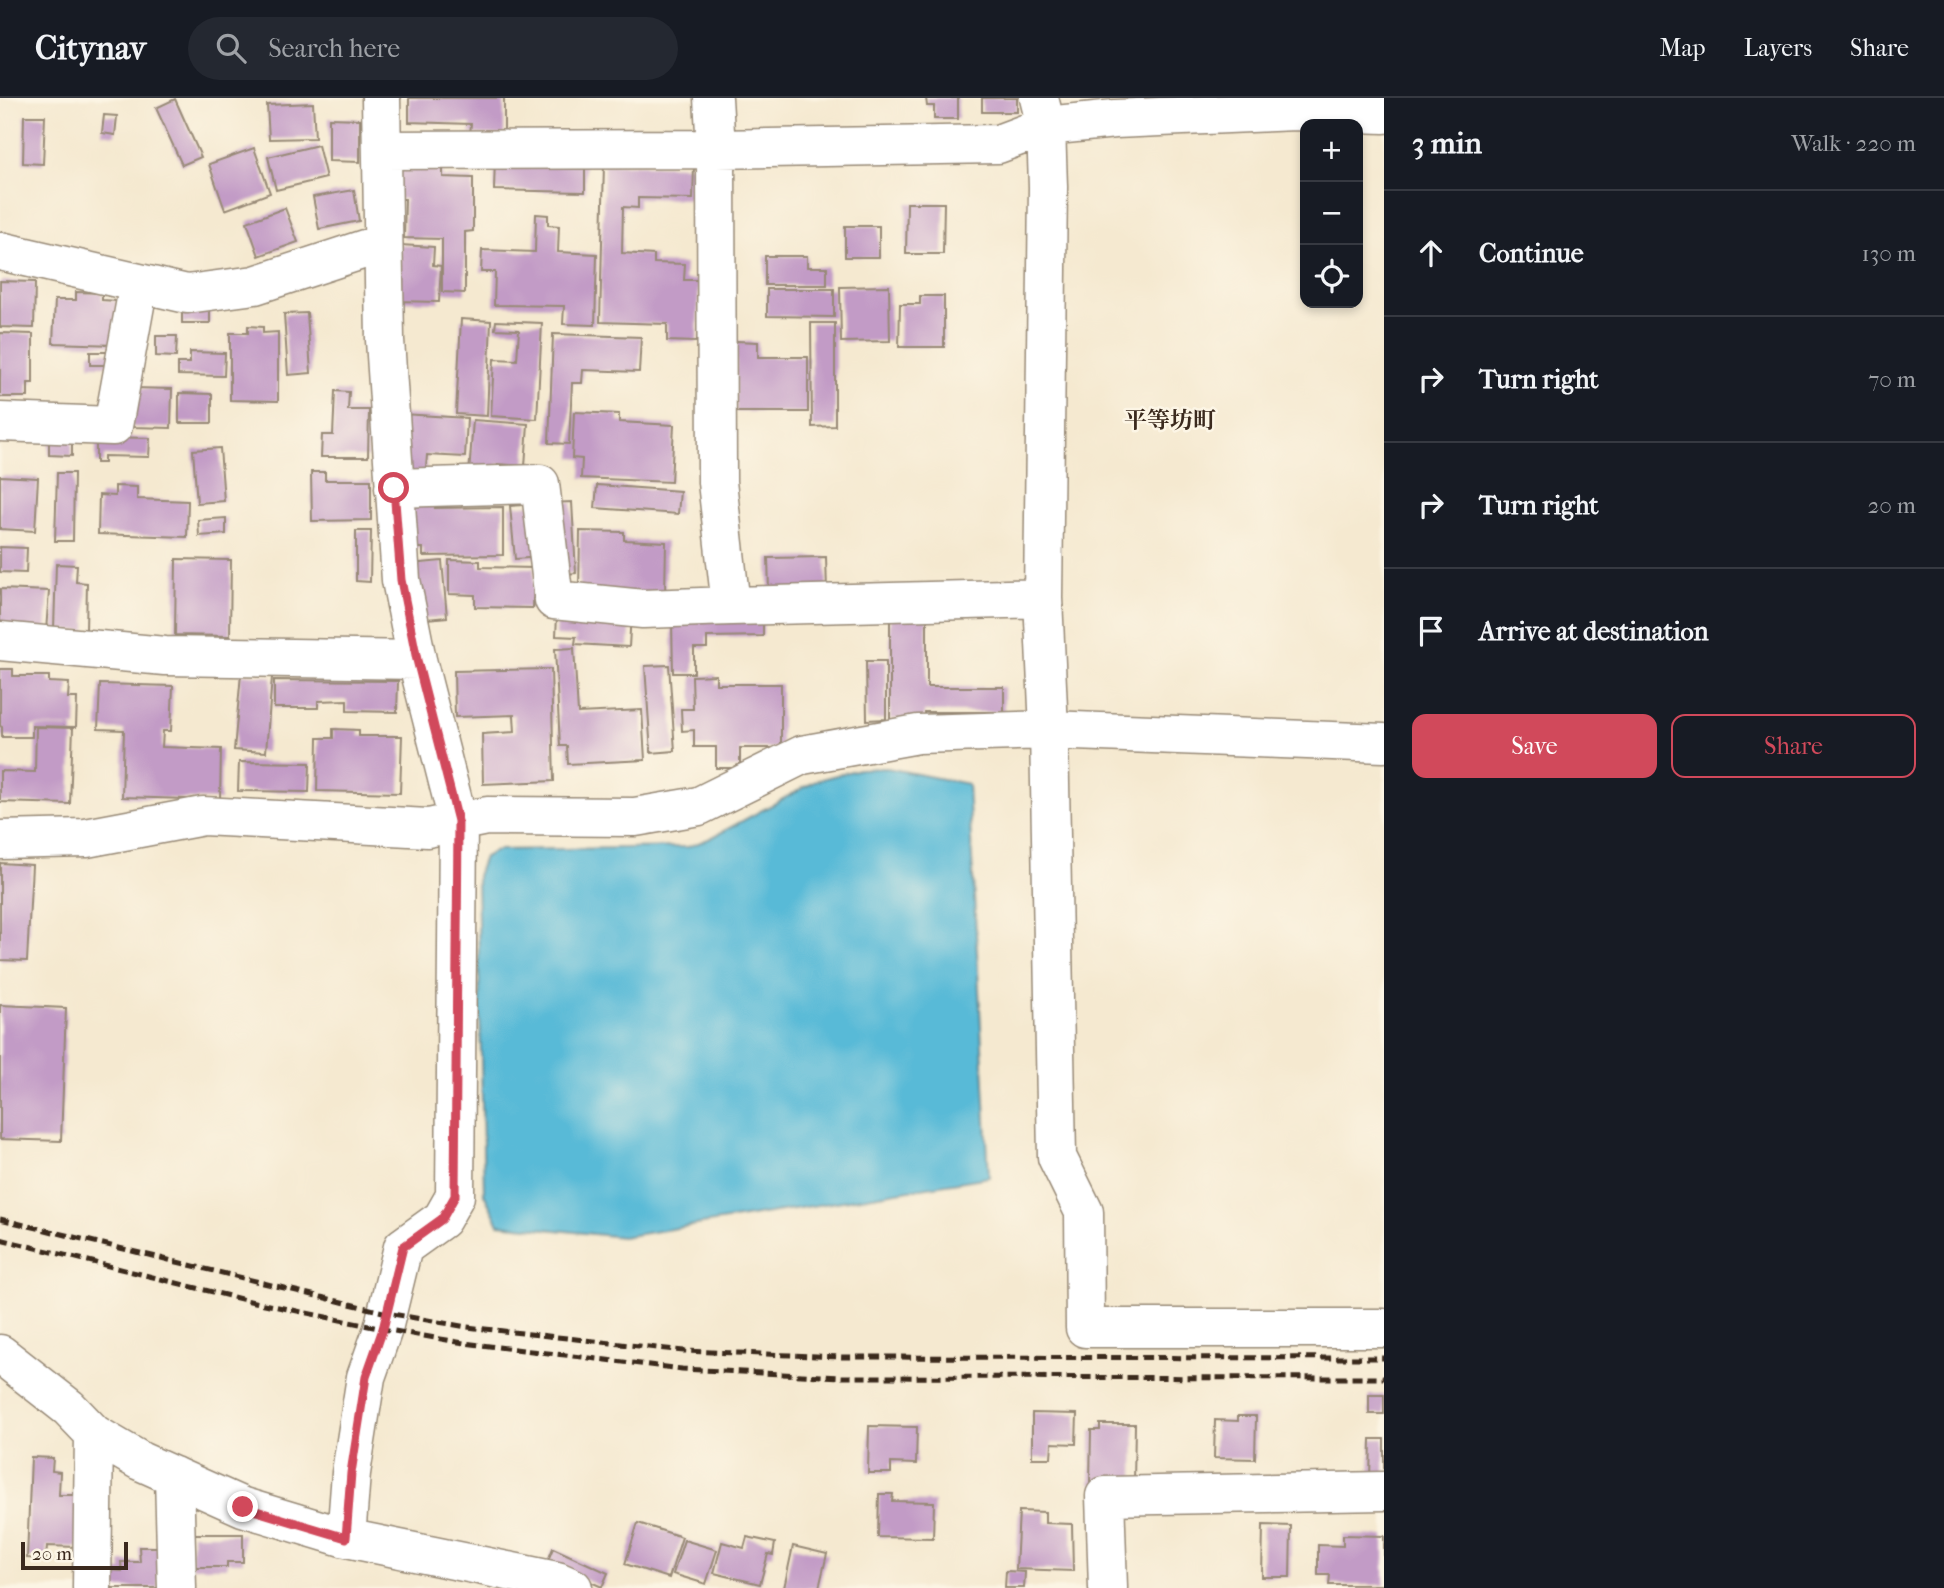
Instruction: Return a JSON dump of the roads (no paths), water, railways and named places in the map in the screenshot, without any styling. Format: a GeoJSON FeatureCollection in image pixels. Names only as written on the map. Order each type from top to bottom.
{"type":"FeatureCollection","features":[{"type":"Feature","properties":{"kind":"street"},"geometry":{"type":"LineString","coordinates":[[346,1538],[351,1473],[366,1377],[383,1329],[403,1247],[442,1219],[455,1196],[458,821],[417,660],[401,580],[385,340],[381,98]]}},
{"type":"Feature","properties":{"kind":"street"},"geometry":{"type":"LineString","coordinates":[[713,98],[716,149],[717,482],[731,606]]}},
{"type":"Feature","properties":{"kind":"street"},"geometry":{"type":"LineString","coordinates":[[382,150],[716,149],[998,144],[1043,112],[1115,119],[1295,111],[1384,114]]}},
{"type":"Feature","properties":{"kind":"street"},"geometry":{"type":"LineString","coordinates":[[1043,112],[1048,187],[1043,598],[1049,730],[1057,1157],[1084,1212],[1086,1328],[1384,1328]]}},
{"type":"Feature","properties":{"kind":"street"},"geometry":{"type":"LineString","coordinates":[[0,251],[187,294],[255,285],[383,243]]}},
{"type":"Feature","properties":{"kind":"street"},"geometry":{"type":"LineString","coordinates":[[0,422],[113,426],[139,283]]}},
{"type":"Feature","properties":{"kind":"street"},"geometry":{"type":"LineString","coordinates":[[394,488],[540,484],[554,600],[643,609],[1043,598]]}},
{"type":"Feature","properties":{"kind":"street"},"geometry":{"type":"LineString","coordinates":[[0,641],[165,656],[417,660]]}},
{"type":"Feature","properties":{"kind":"street"},"geometry":{"type":"LineString","coordinates":[[0,840],[86,838],[203,816],[428,828],[486,816],[635,817],[699,806],[802,755],[918,734],[1049,730],[1384,743]]}},
{"type":"Feature","properties":{"kind":"street"},"geometry":{"type":"LineString","coordinates":[[0,1354],[69,1408],[94,1434],[141,1461],[243,1507],[346,1538],[427,1571],[557,1581],[573,1588]]}},
{"type":"Feature","properties":{"kind":"street"},"geometry":{"type":"LineString","coordinates":[[92,1588],[94,1434]]}},
{"type":"Feature","properties":{"kind":"street"},"geometry":{"type":"LineString","coordinates":[[174,1476],[177,1588]]}},
{"type":"Feature","properties":{"kind":"street"},"geometry":{"type":"LineString","coordinates":[[1108,1588],[1105,1496],[1384,1491]]}},
{"type":"Feature","properties":{"kind":"water"},"geometry":{"type":"Polygon","coordinates":[[[887,768],[968,784],[989,1177],[622,1237],[499,1224],[484,1194],[477,876],[484,857],[498,850],[688,847],[711,838],[818,780],[859,769],[887,768]]]}},
{"type":"Feature","properties":{"kind":"railway"},"geometry":{"type":"LineString","coordinates":[[0,1219],[387,1313],[467,1327],[684,1351],[842,1357],[1384,1358]]}},
{"type":"Feature","properties":{"kind":"railway"},"geometry":{"type":"LineString","coordinates":[[0,1239],[245,1300],[383,1329],[464,1343],[682,1369],[844,1377],[1384,1378]]}},
{"type":"Feature","properties":{"kind":"district","name":"平等坊町"},"geometry":{"type":"Point","coordinates":[1170,420]}}]}
